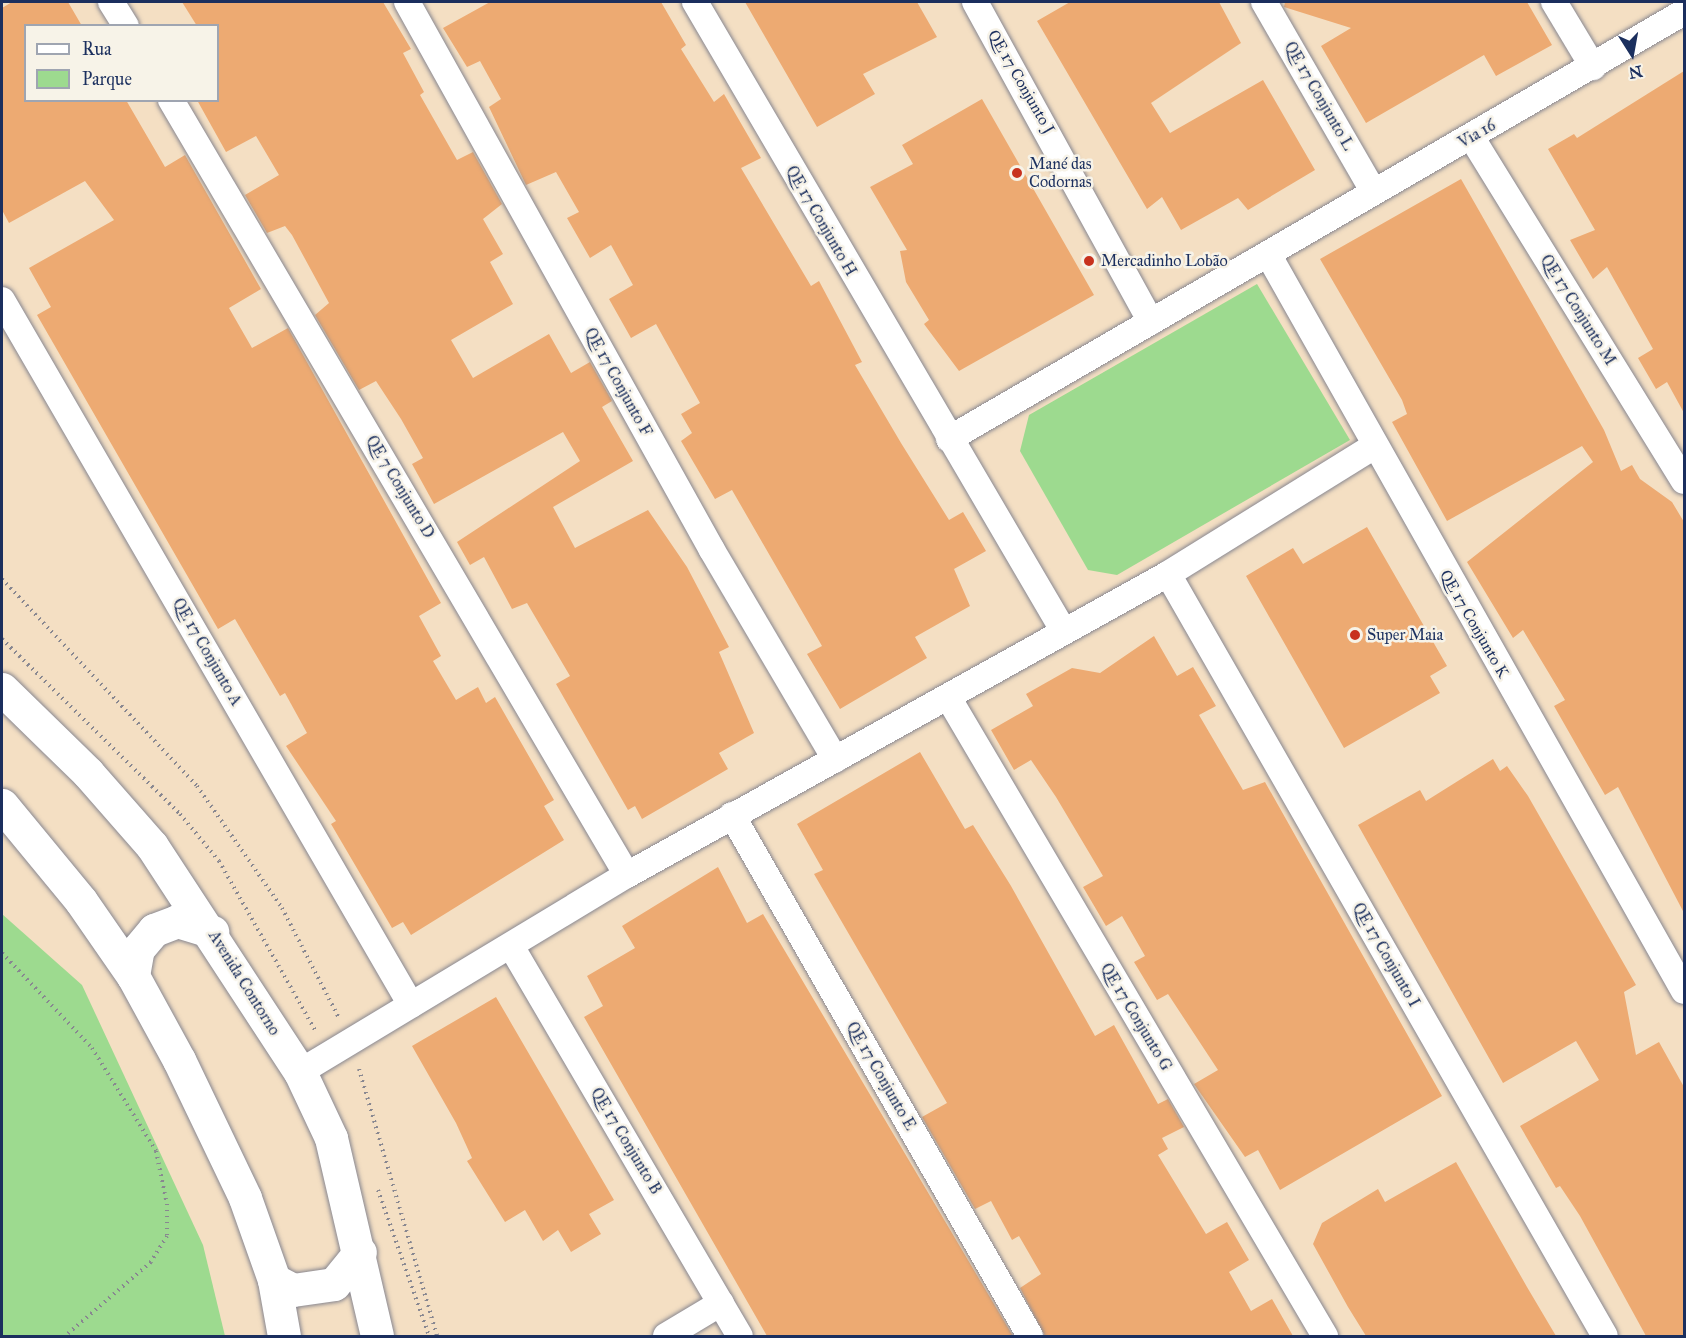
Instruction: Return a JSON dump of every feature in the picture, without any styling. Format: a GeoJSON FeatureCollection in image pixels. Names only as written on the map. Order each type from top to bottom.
{"type":"FeatureCollection","features":[{"type":"Feature","properties":{"kind":"main road","name":"Avenida Contorno"},"geometry":{"type":"LineString","coordinates":[[2,689],[88,773],[152,846],[212,932],[300,1072],[331,1137],[360,1252],[377,1336]]}},
{"type":"Feature","properties":{"kind":"main road"},"geometry":{"type":"LineString","coordinates":[[2,805],[81,901],[133,976],[217,1134],[274,1280],[284,1336]]}},
{"type":"Feature","properties":{"kind":"main road"},"geometry":{"type":"LineString","coordinates":[[133,976],[138,949],[154,930],[177,921],[212,932]]}},
{"type":"Feature","properties":{"kind":"main road"},"geometry":{"type":"LineString","coordinates":[[274,1280],[293,1290],[334,1284],[360,1252]]}},
{"type":"Feature","properties":{"kind":"street"},"geometry":{"type":"LineString","coordinates":[[111,2],[125,24]]}},
{"type":"Feature","properties":{"kind":"street","name":"QE 17 Conjunto F"},"geometry":{"type":"LineString","coordinates":[[406,2],[712,550],[836,759]]}},
{"type":"Feature","properties":{"kind":"street","name":"QE 17 Conjunto H"},"geometry":{"type":"LineString","coordinates":[[695,2],[1063,630]]}},
{"type":"Feature","properties":{"kind":"street","name":"QE 17 Conjunto J"},"geometry":{"type":"LineString","coordinates":[[975,2],[1150,322]]}},
{"type":"Feature","properties":{"kind":"street","name":"QE 17 Conjunto L"},"geometry":{"type":"LineString","coordinates":[[1264,2],[1373,191]]}},
{"type":"Feature","properties":{"kind":"street"},"geometry":{"type":"LineString","coordinates":[[1554,2],[1593,67]]}},
{"type":"Feature","properties":{"kind":"street","name":"Via 16"},"geometry":{"type":"LineString","coordinates":[[949,439],[1373,191],[1472,138],[1684,12]]}},
{"type":"Feature","properties":{"kind":"street","name":"QE 7 Conjunto D"},"geometry":{"type":"LineString","coordinates":[[172,102],[627,875]]}},
{"type":"Feature","properties":{"kind":"street","name":"QE 17 Conjunto M"},"geometry":{"type":"LineString","coordinates":[[1472,138],[1684,481]]}},
{"type":"Feature","properties":{"kind":"street","name":"QE 17 Conjunto K"},"geometry":{"type":"LineString","coordinates":[[1268,254],[1373,447],[1684,991]]}},
{"type":"Feature","properties":{"kind":"street","name":"QE 17 Conjunto A"},"geometry":{"type":"LineString","coordinates":[[2,300],[411,1005]]}},
{"type":"Feature","properties":{"kind":"street"},"geometry":{"type":"LineString","coordinates":[[300,1072],[627,875],[732,815],[948,698],[1063,630],[1168,574],[1373,447]]}},
{"type":"Feature","properties":{"kind":"street","name":"QE 17 Conjunto I"},"geometry":{"type":"LineString","coordinates":[[1168,574],[1605,1336]]}},
{"type":"Feature","properties":{"kind":"street","name":"QE 17 Conjunto G"},"geometry":{"type":"LineString","coordinates":[[948,698],[1325,1336]]}},
{"type":"Feature","properties":{"kind":"street","name":"QE 17 Conjunto E"},"geometry":{"type":"LineString","coordinates":[[732,815],[1030,1336]]}},
{"type":"Feature","properties":{"kind":"street","name":"QE 17 Conjunto B"},"geometry":{"type":"LineString","coordinates":[[511,946],[740,1336]]}},
{"type":"Feature","properties":{"kind":"street"},"geometry":{"type":"LineString","coordinates":[[666,1336],[721,1303]]}},
{"type":"Feature","properties":{"kind":"path"},"geometry":{"type":"LineString","coordinates":[[2,579],[197,786],[282,908],[351,1041],[437,1336]]}},
{"type":"Feature","properties":{"kind":"path"},"geometry":{"type":"LineString","coordinates":[[2,953],[92,1048],[156,1151],[167,1204],[167,1236],[151,1262],[65,1336]]}},
{"type":"Feature","properties":{"kind":"green space"},"geometry":{"type":"Polygon","coordinates":[[[1257,284],[1350,440],[1117,575],[1088,570],[1020,451],[1029,415],[1257,284]]]}},
{"type":"Feature","properties":{"kind":"green space"},"geometry":{"type":"Polygon","coordinates":[[[2,914],[82,985],[203,1245],[225,1336],[2,1336],[2,914]]]}},
{"type":"Feature","properties":{"kind":"building"},"geometry":{"type":"Polygon","coordinates":[[[12,2],[68,2],[81,24],[24,24],[24,102],[127,102],[165,167],[185,155],[261,289],[229,308],[252,348],[288,328],[441,603],[419,616],[441,656],[433,661],[456,700],[478,687],[486,703],[495,697],[554,800],[544,806],[564,840],[411,935],[403,922],[392,928],[331,824],[336,821],[286,746],[307,733],[285,693],[280,696],[235,619],[218,629],[37,315],[51,307],[29,268],[114,220],[85,181],[9,223],[2,210],[2,8],[12,2]]]}},
{"type":"Feature","properties":{"kind":"building"},"geometry":{"type":"Polygon","coordinates":[[[182,2],[383,2],[411,49],[403,53],[424,92],[420,95],[457,160],[473,152],[502,204],[483,219],[503,254],[490,262],[513,304],[451,340],[473,378],[549,334],[571,373],[590,362],[612,401],[602,407],[633,461],[553,507],[575,548],[648,510],[687,567],[729,647],[719,652],[754,733],[719,753],[728,769],[642,819],[635,806],[628,810],[556,684],[570,676],[527,603],[512,609],[484,557],[470,565],[457,542],[580,461],[563,432],[434,504],[412,464],[423,458],[401,419],[376,381],[359,390],[315,315],[329,303],[292,235],[285,226],[267,233],[245,195],[279,175],[256,136],[226,152],[198,102],[219,102],[219,24],[196,24],[182,2]]]}},
{"type":"Feature","properties":{"kind":"building"},"geometry":{"type":"Polygon","coordinates":[[[490,2],[661,2],[686,45],[681,49],[714,102],[724,94],[761,158],[741,168],[811,286],[819,281],[862,362],[855,365],[901,443],[949,520],[963,512],[986,551],[954,569],[970,606],[915,637],[927,658],[840,709],[807,654],[822,646],[732,490],[715,499],[681,441],[692,433],[681,414],[700,403],[656,324],[631,338],[609,299],[633,285],[611,245],[590,258],[567,218],[579,212],[556,172],[526,185],[489,107],[501,99],[480,61],[467,67],[443,28],[490,2]]]}},
{"type":"Feature","properties":{"kind":"building"},"geometry":{"type":"Polygon","coordinates":[[[745,2],[917,2],[937,37],[863,74],[875,94],[817,127],[745,2]]]}},
{"type":"Feature","properties":{"kind":"building"},"geometry":{"type":"Polygon","coordinates":[[[1070,2],[1219,2],[1241,43],[1151,103],[1170,133],[1263,80],[1315,170],[1248,210],[1238,198],[1181,230],[1162,197],[1147,209],[1037,21],[1070,2]]]}},
{"type":"Feature","properties":{"kind":"building"},"geometry":{"type":"Polygon","coordinates":[[[1285,2],[1527,2],[1552,45],[1496,76],[1484,55],[1366,123],[1321,46],[1351,28],[1284,7],[1285,2]]]}},
{"type":"Feature","properties":{"kind":"building"},"geometry":{"type":"Polygon","coordinates":[[[1684,71],[1684,413],[1667,382],[1656,389],[1638,358],[1653,349],[1607,267],[1593,279],[1570,240],[1595,230],[1548,149],[1574,134],[1577,138],[1684,71]]]}},
{"type":"Feature","properties":{"kind":"building"},"geometry":{"type":"Polygon","coordinates":[[[982,99],[1094,295],[959,371],[924,324],[929,320],[906,282],[900,251],[907,250],[870,187],[913,164],[902,145],[982,99]]]}},
{"type":"Feature","properties":{"kind":"building"},"geometry":{"type":"Polygon","coordinates":[[[1461,179],[1604,430],[1621,471],[1632,465],[1640,479],[1672,502],[1684,522],[1684,913],[1618,787],[1605,795],[1554,706],[1565,700],[1523,630],[1513,638],[1467,562],[1593,462],[1582,446],[1447,521],[1392,422],[1407,414],[1402,400],[1320,259],[1461,179]]]}},
{"type":"Feature","properties":{"kind":"building","name":"Super Maia"},"geometry":{"type":"Polygon","coordinates":[[[1367,527],[1447,666],[1430,676],[1440,693],[1344,748],[1246,576],[1293,548],[1303,564],[1367,527]]]}},
{"type":"Feature","properties":{"kind":"building"},"geometry":{"type":"Polygon","coordinates":[[[1154,636],[1177,676],[1193,667],[1216,706],[1199,715],[1243,790],[1265,782],[1442,1096],[1280,1190],[1258,1150],[1245,1157],[1194,1084],[1218,1070],[1168,994],[1157,1000],[1134,962],[1145,956],[1122,916],[1106,926],[1083,887],[1103,876],[1056,797],[1031,760],[1014,770],[991,730],[1033,706],[1026,694],[1072,668],[1100,673],[1154,636]]]}},
{"type":"Feature","properties":{"kind":"building"},"geometry":{"type":"Polygon","coordinates":[[[920,752],[965,829],[973,825],[1011,886],[1095,1036],[1114,1025],[1158,1104],[1168,1099],[1184,1127],[1162,1138],[1168,1149],[1158,1155],[1206,1234],[1227,1222],[1249,1260],[1229,1272],[1251,1311],[1272,1299],[1293,1336],[1045,1336],[1020,1288],[1041,1274],[1019,1236],[1012,1240],[991,1201],[975,1209],[922,1117],[947,1103],[814,874],[823,870],[797,824],[920,752]]]}},
{"type":"Feature","properties":{"kind":"building"},"geometry":{"type":"Polygon","coordinates":[[[1493,759],[1500,771],[1507,766],[1528,796],[1636,985],[1624,992],[1636,1055],[1659,1042],[1684,1087],[1684,1336],[1646,1336],[1580,1216],[1560,1186],[1556,1188],[1520,1126],[1599,1080],[1576,1041],[1503,1083],[1358,825],[1420,790],[1426,801],[1493,759]]]}},
{"type":"Feature","properties":{"kind":"building"},"geometry":{"type":"Polygon","coordinates":[[[718,867],[747,923],[763,914],[1013,1336],[767,1336],[584,1017],[603,1006],[587,976],[635,948],[622,926],[718,867]]]}},
{"type":"Feature","properties":{"kind":"building"},"geometry":{"type":"Polygon","coordinates":[[[496,997],[614,1200],[589,1214],[601,1234],[571,1252],[558,1230],[543,1241],[525,1210],[505,1222],[467,1161],[472,1158],[456,1123],[412,1046],[496,997]]]}},
{"type":"Feature","properties":{"kind":"building"},"geometry":{"type":"Polygon","coordinates":[[[1456,1162],[1556,1336],[1366,1336],[1348,1307],[1313,1244],[1322,1223],[1378,1189],[1385,1202],[1456,1162]]]}},
{"type":"Feature","properties":{"kind":"place","name":"Mané das Codornas"},"geometry":{"type":"Point","coordinates":[1017,173]}},
{"type":"Feature","properties":{"kind":"place","name":"Mercadinho Lobão"},"geometry":{"type":"Point","coordinates":[1089,261]}},
{"type":"Feature","properties":{"kind":"place","name":"Super Maia"},"geometry":{"type":"Point","coordinates":[1355,635]}}]}
